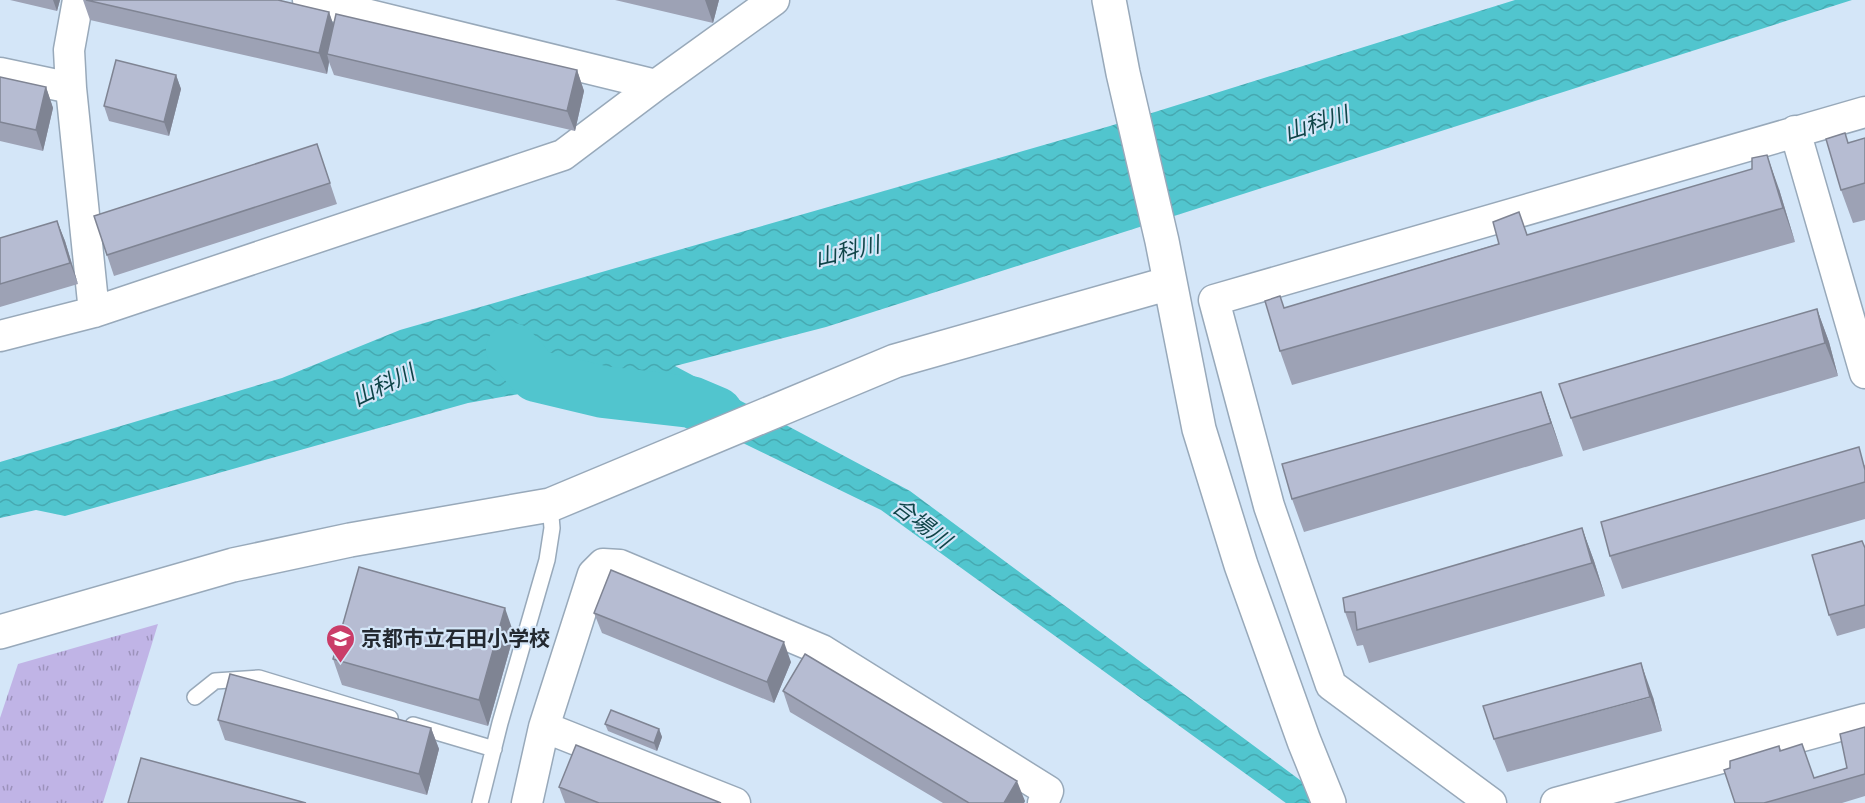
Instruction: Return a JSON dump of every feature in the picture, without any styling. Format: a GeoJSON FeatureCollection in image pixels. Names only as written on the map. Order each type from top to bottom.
{"type":"FeatureCollection","features":[{"type":"Feature","properties":{"kind":"street"},"geometry":{"type":"LineString","coordinates":[[78,0],[69,50],[94,312]]}},
{"type":"Feature","properties":{"kind":"street"},"geometry":{"type":"LineString","coordinates":[[308,0],[656,85]]}},
{"type":"Feature","properties":{"kind":"street"},"geometry":{"type":"LineString","coordinates":[[0,336],[94,312],[563,155],[774,0]]}},
{"type":"Feature","properties":{"kind":"street"},"geometry":{"type":"LineString","coordinates":[[1110,0],[1123,73],[1162,241],[1199,429],[1241,565],[1304,741],[1329,803]]}},
{"type":"Feature","properties":{"kind":"street"},"geometry":{"type":"LineString","coordinates":[[0,73],[71,88]]}},
{"type":"Feature","properties":{"kind":"street"},"geometry":{"type":"LineString","coordinates":[[1491,803],[1331,685],[1269,507],[1214,300],[1865,112]]}},
{"type":"Feature","properties":{"kind":"street"},"geometry":{"type":"LineString","coordinates":[[1795,131],[1865,373]]}},
{"type":"Feature","properties":{"kind":"street"},"geometry":{"type":"LineString","coordinates":[[0,632],[233,565],[350,540],[550,505],[896,361],[1170,283]]}},
{"type":"Feature","properties":{"kind":"street"},"geometry":{"type":"LineString","coordinates":[[527,803],[544,727],[593,573],[603,564],[620,565],[822,650],[1048,791],[1043,803]]}},
{"type":"Feature","properties":{"kind":"street"},"geometry":{"type":"LineString","coordinates":[[1556,803],[1865,719]]}},
{"type":"Feature","properties":{"kind":"street"},"geometry":{"type":"LineString","coordinates":[[544,727],[735,803]]}},
{"type":"Feature","properties":{"kind":"lane"},"geometry":{"type":"LineString","coordinates":[[480,803],[547,560],[552,528],[550,505]]}},
{"type":"Feature","properties":{"kind":"lane"},"geometry":{"type":"LineString","coordinates":[[195,697],[215,681],[258,678],[494,750]]}},
{"type":"Feature","properties":{"kind":"green space"},"geometry":{"type":"Polygon","coordinates":[[[158,624],[103,803],[0,803],[0,718],[18,664],[158,624]]]}},
{"type":"Feature","properties":{"kind":"water","name":"山科川"},"geometry":{"type":"Polygon","coordinates":[[[1515,0],[1852,0],[826,327],[675,366],[910,491],[1331,803],[1286,803],[881,510],[609,378],[468,403],[65,516],[36,510],[0,518],[0,462],[282,378],[400,330],[1110,126],[1515,0]]]}},
{"type":"Feature","properties":{"kind":"building"},"geometry":{"type":"Polygon","coordinates":[[[86,0],[278,0],[329,12],[319,53],[86,0]]]}},
{"type":"Feature","properties":{"kind":"building"},"geometry":{"type":"Polygon","coordinates":[[[336,14],[577,70],[567,111],[327,54],[336,14]]]}},
{"type":"Feature","properties":{"kind":"building"},"geometry":{"type":"Polygon","coordinates":[[[116,60],[176,75],[164,122],[104,106],[116,60]]]}},
{"type":"Feature","properties":{"kind":"building"},"geometry":{"type":"Polygon","coordinates":[[[0,77],[46,87],[36,130],[0,122],[0,77]]]}},
{"type":"Feature","properties":{"kind":"building"},"geometry":{"type":"Polygon","coordinates":[[[1845,133],[1848,143],[1865,138],[1865,183],[1841,190],[1826,139],[1845,133]]]}},
{"type":"Feature","properties":{"kind":"building"},"geometry":{"type":"Polygon","coordinates":[[[317,144],[330,183],[107,255],[94,216],[317,144]]]}},
{"type":"Feature","properties":{"kind":"building"},"geometry":{"type":"Polygon","coordinates":[[[1767,155],[1783,208],[1280,351],[1265,301],[1280,296],[1284,308],[1499,244],[1493,222],[1519,212],[1527,235],[1752,169],[1752,158],[1767,155]]]}},
{"type":"Feature","properties":{"kind":"building"},"geometry":{"type":"Polygon","coordinates":[[[57,221],[70,263],[0,284],[0,238],[57,221]]]}},
{"type":"Feature","properties":{"kind":"building"},"geometry":{"type":"Polygon","coordinates":[[[1817,309],[1825,343],[1571,418],[1559,384],[1817,309]]]}},
{"type":"Feature","properties":{"kind":"building"},"geometry":{"type":"Polygon","coordinates":[[[1541,392],[1551,423],[1292,499],[1282,464],[1541,392]]]}},
{"type":"Feature","properties":{"kind":"building"},"geometry":{"type":"Polygon","coordinates":[[[1859,447],[1865,470],[1865,482],[1610,556],[1601,522],[1859,447]]]}},
{"type":"Feature","properties":{"kind":"building"},"geometry":{"type":"Polygon","coordinates":[[[1582,528],[1592,563],[1357,630],[1355,612],[1345,612],[1343,598],[1582,528]]]}},
{"type":"Feature","properties":{"kind":"building"},"geometry":{"type":"Polygon","coordinates":[[[1862,541],[1865,548],[1865,605],[1829,615],[1812,555],[1862,541]]]}},
{"type":"Feature","properties":{"kind":"building"},"geometry":{"type":"Polygon","coordinates":[[[359,567],[505,608],[479,700],[333,659],[359,567]]]}},
{"type":"Feature","properties":{"kind":"building"},"geometry":{"type":"Polygon","coordinates":[[[611,570],[784,642],[767,682],[594,613],[611,570]]]}},
{"type":"Feature","properties":{"kind":"building"},"geometry":{"type":"Polygon","coordinates":[[[805,654],[1017,781],[1004,803],[969,803],[783,691],[805,654]]]}},
{"type":"Feature","properties":{"kind":"building"},"geometry":{"type":"Polygon","coordinates":[[[1641,663],[1650,697],[1494,739],[1483,706],[1641,663]]]}},
{"type":"Feature","properties":{"kind":"building"},"geometry":{"type":"Polygon","coordinates":[[[230,674],[431,728],[419,774],[218,720],[230,674]]]}},
{"type":"Feature","properties":{"kind":"building"},"geometry":{"type":"Polygon","coordinates":[[[611,710],[659,729],[654,743],[605,724],[611,710]]]}},
{"type":"Feature","properties":{"kind":"building"},"geometry":{"type":"Polygon","coordinates":[[[1865,727],[1865,774],[1764,803],[1735,803],[1724,770],[1730,768],[1730,761],[1779,746],[1780,751],[1802,744],[1814,778],[1847,768],[1840,734],[1865,727]]]}},
{"type":"Feature","properties":{"kind":"building"},"geometry":{"type":"Polygon","coordinates":[[[576,745],[721,803],[599,803],[559,787],[576,745]]]}},
{"type":"Feature","properties":{"kind":"building"},"geometry":{"type":"Polygon","coordinates":[[[141,758],[306,803],[128,803],[141,758]]]}},
{"type":"Feature","properties":{"kind":"waterway","name":"合場川"},"geometry":{"type":"LineString","coordinates":[[512,349],[536,376],[603,392],[691,402],[717,413]]}},
{"type":"Feature","properties":{"kind":"place","name":"京都市立石田小学校"},"geometry":{"type":"Point","coordinates":[340,664]}}]}
